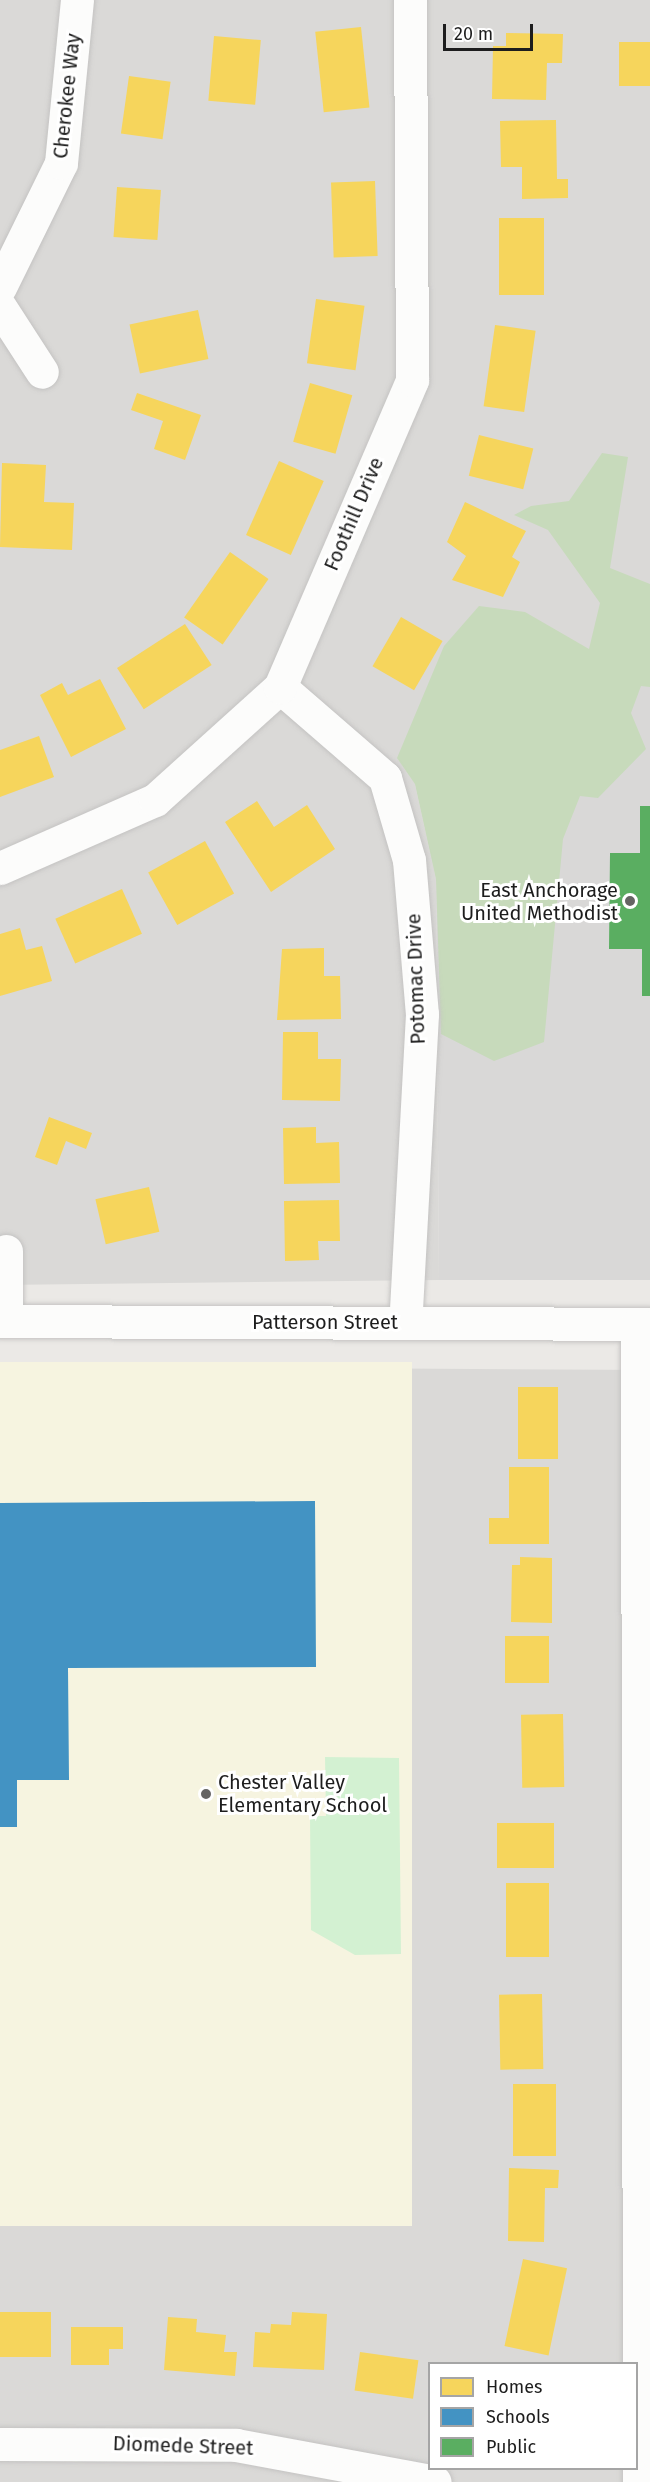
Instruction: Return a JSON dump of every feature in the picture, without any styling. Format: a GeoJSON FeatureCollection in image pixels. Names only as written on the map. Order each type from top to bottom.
{"type":"FeatureCollection","features":[{"type":"Feature","properties":{"kind":"street","name":"Cherokee Way"},"geometry":{"type":"LineString","coordinates":[[0,287],[62,164],[77,0]]}},
{"type":"Feature","properties":{"kind":"street","name":"Foothill Drive"},"geometry":{"type":"LineString","coordinates":[[0,867],[155,800],[280,687],[412,380],[410,0]]}},
{"type":"Feature","properties":{"kind":"street"},"geometry":{"type":"LineString","coordinates":[[0,307],[42,372]]}},
{"type":"Feature","properties":{"kind":"street","name":"Potomac Drive"},"geometry":{"type":"LineString","coordinates":[[280,687],[385,778],[410,860],[422,1014],[405,1323]]}},
{"type":"Feature","properties":{"kind":"street"},"geometry":{"type":"LineString","coordinates":[[3,1321],[6,1251]]}},
{"type":"Feature","properties":{"kind":"street","name":"Patterson Street"},"geometry":{"type":"LineString","coordinates":[[3,1321],[644,1324]]}},
{"type":"Feature","properties":{"kind":"street"},"geometry":{"type":"LineString","coordinates":[[639,2482],[644,1324]]}},
{"type":"Feature","properties":{"kind":"street","name":"Diomede Street"},"geometry":{"type":"LineString","coordinates":[[0,2444],[236,2445],[435,2482]]}},
{"type":"Feature","properties":{"kind":"shaded area"},"geometry":{"type":"Polygon","coordinates":[[[0,0],[650,0],[650,603],[604,670],[415,784],[436,879],[439,1280],[0,1285],[0,0]]]}},
{"type":"Feature","properties":{"kind":"shaded area"},"geometry":{"type":"Polygon","coordinates":[[[650,603],[650,1280],[439,1280],[436,880],[415,784],[603,670],[650,603]]]}},
{"type":"Feature","properties":{"kind":"shaded area","name":"Chester Valley Elementary School"},"geometry":{"type":"Polygon","coordinates":[[[0,1362],[412,1362],[412,2226],[0,2226],[0,1362]]]}},
{"type":"Feature","properties":{"kind":"shaded area"},"geometry":{"type":"Polygon","coordinates":[[[0,1366],[650,1370],[650,2482],[0,2482],[0,1366]]]}},
{"type":"Feature","properties":{"kind":"green space"},"geometry":{"type":"Polygon","coordinates":[[[602,453],[628,457],[610,568],[650,584],[650,687],[641,686],[631,713],[646,749],[598,798],[580,796],[563,839],[544,1042],[494,1061],[441,1034],[436,879],[415,784],[397,758],[444,646],[479,606],[525,612],[589,649],[600,603],[548,530],[514,515],[531,506],[569,501],[602,453]]]}},
{"type":"Feature","properties":{"kind":"green space"},"geometry":{"type":"Polygon","coordinates":[[[325,1757],[399,1758],[401,1954],[355,1955],[311,1930],[310,1816],[326,1816],[325,1757]]]}},
{"type":"Feature","properties":{"kind":"building: Homes"},"geometry":{"type":"Polygon","coordinates":[[[361,27],[369,108],[324,112],[315,32],[361,27]]]}},
{"type":"Feature","properties":{"kind":"building: Homes"},"geometry":{"type":"Polygon","coordinates":[[[506,33],[563,34],[562,63],[547,63],[546,100],[492,99],[493,46],[506,46],[506,33]]]}},
{"type":"Feature","properties":{"kind":"building: Homes"},"geometry":{"type":"Polygon","coordinates":[[[214,36],[261,40],[255,105],[208,101],[214,36]]]}},
{"type":"Feature","properties":{"kind":"building: Homes"},"geometry":{"type":"Polygon","coordinates":[[[619,42],[650,42],[650,86],[619,86],[619,42]]]}},
{"type":"Feature","properties":{"kind":"building: Homes"},"geometry":{"type":"Polygon","coordinates":[[[129,76],[171,82],[163,139],[121,133],[129,76]]]}},
{"type":"Feature","properties":{"kind":"building: Homes"},"geometry":{"type":"Polygon","coordinates":[[[556,120],[557,179],[568,179],[568,198],[522,199],[522,167],[501,167],[500,121],[556,120]]]}},
{"type":"Feature","properties":{"kind":"building: Homes"},"geometry":{"type":"Polygon","coordinates":[[[375,181],[378,256],[334,257],[331,183],[375,181]]]}},
{"type":"Feature","properties":{"kind":"building: Homes"},"geometry":{"type":"Polygon","coordinates":[[[117,187],[161,190],[157,240],[114,237],[117,187]]]}},
{"type":"Feature","properties":{"kind":"building: Homes"},"geometry":{"type":"Polygon","coordinates":[[[499,218],[544,218],[544,295],[499,295],[499,218]]]}},
{"type":"Feature","properties":{"kind":"building: Homes"},"geometry":{"type":"Polygon","coordinates":[[[316,299],[365,306],[355,370],[307,363],[316,299]]]}},
{"type":"Feature","properties":{"kind":"building: Homes"},"geometry":{"type":"Polygon","coordinates":[[[198,310],[208,359],[140,373],[130,325],[198,310]]]}},
{"type":"Feature","properties":{"kind":"building: Homes"},"geometry":{"type":"Polygon","coordinates":[[[495,325],[536,331],[524,412],[484,406],[495,325]]]}},
{"type":"Feature","properties":{"kind":"building: Homes"},"geometry":{"type":"Polygon","coordinates":[[[310,383],[352,395],[335,454],[293,442],[310,383]]]}},
{"type":"Feature","properties":{"kind":"building: Homes"},"geometry":{"type":"Polygon","coordinates":[[[137,393],[201,415],[185,460],[154,449],[163,421],[131,410],[137,393]]]}},
{"type":"Feature","properties":{"kind":"building: Homes"},"geometry":{"type":"Polygon","coordinates":[[[479,435],[533,449],[523,489],[469,476],[479,435]]]}},
{"type":"Feature","properties":{"kind":"building: Homes"},"geometry":{"type":"Polygon","coordinates":[[[279,461],[324,481],[291,555],[246,535],[279,461]]]}},
{"type":"Feature","properties":{"kind":"building: Homes"},"geometry":{"type":"Polygon","coordinates":[[[2,463],[46,465],[44,502],[74,503],[72,550],[0,547],[2,463]]]}},
{"type":"Feature","properties":{"kind":"building: Homes"},"geometry":{"type":"Polygon","coordinates":[[[465,502],[526,531],[512,557],[520,562],[503,597],[452,580],[466,556],[447,542],[465,502]]]}},
{"type":"Feature","properties":{"kind":"building: Homes"},"geometry":{"type":"Polygon","coordinates":[[[230,552],[269,579],[223,644],[184,618],[230,552]]]}},
{"type":"Feature","properties":{"kind":"building: Homes"},"geometry":{"type":"Polygon","coordinates":[[[401,617],[443,641],[414,690],[372,666],[401,617]]]}},
{"type":"Feature","properties":{"kind":"building: Homes"},"geometry":{"type":"Polygon","coordinates":[[[185,624],[212,665],[144,709],[117,668],[185,624]]]}},
{"type":"Feature","properties":{"kind":"building: Homes"},"geometry":{"type":"Polygon","coordinates":[[[100,679],[126,729],[71,757],[40,695],[62,683],[68,695],[100,679]]]}},
{"type":"Feature","properties":{"kind":"building: Homes"},"geometry":{"type":"Polygon","coordinates":[[[39,736],[54,777],[0,797],[0,750],[39,736]]]}},
{"type":"Feature","properties":{"kind":"building: Homes"},"geometry":{"type":"Polygon","coordinates":[[[257,801],[274,827],[307,805],[335,849],[271,892],[225,822],[257,801]]]}},
{"type":"Feature","properties":{"kind":"building: Homes"},"geometry":{"type":"Polygon","coordinates":[[[205,841],[234,893],[177,925],[148,873],[205,841]]]}},
{"type":"Feature","properties":{"kind":"building: Homes"},"geometry":{"type":"Polygon","coordinates":[[[122,889],[142,934],[75,963],[55,919],[122,889]]]}},
{"type":"Feature","properties":{"kind":"building: Homes"},"geometry":{"type":"Polygon","coordinates":[[[20,928],[26,950],[42,946],[52,981],[0,996],[0,934],[20,928]]]}},
{"type":"Feature","properties":{"kind":"building: Homes"},"geometry":{"type":"Polygon","coordinates":[[[324,948],[324,976],[340,976],[341,1019],[277,1020],[282,949],[324,948]]]}},
{"type":"Feature","properties":{"kind":"building: Homes"},"geometry":{"type":"Polygon","coordinates":[[[283,1032],[318,1032],[318,1059],[341,1059],[340,1101],[282,1100],[283,1032]]]}},
{"type":"Feature","properties":{"kind":"building: Homes"},"geometry":{"type":"Polygon","coordinates":[[[49,1117],[92,1133],[86,1149],[66,1141],[57,1165],[35,1157],[49,1117]]]}},
{"type":"Feature","properties":{"kind":"building: Homes"},"geometry":{"type":"Polygon","coordinates":[[[316,1127],[316,1143],[339,1142],[340,1183],[284,1184],[283,1128],[316,1127]]]}},
{"type":"Feature","properties":{"kind":"building: Homes"},"geometry":{"type":"Polygon","coordinates":[[[149,1187],[159,1232],[106,1244],[95,1199],[149,1187]]]}},
{"type":"Feature","properties":{"kind":"building: Homes"},"geometry":{"type":"Polygon","coordinates":[[[339,1200],[340,1241],[318,1241],[319,1260],[285,1261],[284,1201],[339,1200]]]}},
{"type":"Feature","properties":{"kind":"building: Homes"},"geometry":{"type":"Polygon","coordinates":[[[518,1387],[558,1387],[558,1459],[518,1459],[518,1387]]]}},
{"type":"Feature","properties":{"kind":"building: Homes"},"geometry":{"type":"Polygon","coordinates":[[[509,1467],[549,1467],[549,1544],[489,1544],[489,1518],[509,1518],[509,1467]]]}},
{"type":"Feature","properties":{"kind":"building: Homes"},"geometry":{"type":"Polygon","coordinates":[[[520,1557],[552,1558],[552,1623],[511,1622],[512,1565],[520,1565],[520,1557]]]}},
{"type":"Feature","properties":{"kind":"building: Homes"},"geometry":{"type":"Polygon","coordinates":[[[505,1636],[549,1636],[549,1683],[505,1683],[505,1636]]]}},
{"type":"Feature","properties":{"kind":"building: Homes"},"geometry":{"type":"Polygon","coordinates":[[[563,1714],[564,1787],[522,1788],[521,1715],[563,1714]]]}},
{"type":"Feature","properties":{"kind":"building: Homes"},"geometry":{"type":"Polygon","coordinates":[[[497,1823],[554,1823],[554,1868],[497,1868],[497,1823]]]}},
{"type":"Feature","properties":{"kind":"building: Homes"},"geometry":{"type":"Polygon","coordinates":[[[506,1883],[549,1883],[549,1957],[506,1957],[506,1883]]]}},
{"type":"Feature","properties":{"kind":"building: Homes"},"geometry":{"type":"Polygon","coordinates":[[[542,1994],[543,2069],[500,2070],[499,1995],[542,1994]]]}},
{"type":"Feature","properties":{"kind":"building: Homes"},"geometry":{"type":"Polygon","coordinates":[[[513,2084],[556,2084],[556,2156],[513,2156],[513,2084]]]}},
{"type":"Feature","properties":{"kind":"building: Homes"},"geometry":{"type":"Polygon","coordinates":[[[509,2168],[559,2170],[558,2188],[545,2188],[544,2242],[508,2241],[509,2168]]]}},
{"type":"Feature","properties":{"kind":"building: Homes"},"geometry":{"type":"Polygon","coordinates":[[[523,2259],[567,2268],[549,2355],[504,2346],[523,2259]]]}},
{"type":"Feature","properties":{"kind":"building: Homes"},"geometry":{"type":"Polygon","coordinates":[[[0,2312],[51,2312],[51,2357],[0,2357],[0,2312]]]}},
{"type":"Feature","properties":{"kind":"building: Homes"},"geometry":{"type":"Polygon","coordinates":[[[292,2312],[327,2314],[324,2370],[253,2367],[255,2332],[270,2333],[271,2324],[291,2325],[292,2312]]]}},
{"type":"Feature","properties":{"kind":"building: Homes"},"geometry":{"type":"Polygon","coordinates":[[[168,2317],[197,2319],[196,2332],[226,2335],[224,2352],[237,2352],[235,2376],[164,2370],[168,2317]]]}},
{"type":"Feature","properties":{"kind":"building: Homes"},"geometry":{"type":"Polygon","coordinates":[[[71,2327],[123,2327],[123,2349],[109,2349],[109,2365],[71,2365],[71,2327]]]}},
{"type":"Feature","properties":{"kind":"building: Homes"},"geometry":{"type":"Polygon","coordinates":[[[360,2352],[418,2360],[413,2399],[355,2391],[360,2352]]]}},
{"type":"Feature","properties":{"kind":"building: Schools"},"geometry":{"type":"Polygon","coordinates":[[[315,1501],[316,1667],[68,1668],[69,1780],[17,1780],[17,1827],[0,1827],[0,1503],[315,1501]]]}},
{"type":"Feature","properties":{"kind":"building: Public","name":"East Anchorage United Methodist"},"geometry":{"type":"Polygon","coordinates":[[[640,806],[650,806],[650,996],[642,996],[642,949],[609,949],[610,853],[640,853],[640,806]]]}},
{"type":"Feature","properties":{"kind":"place","name":"East Anchorage United Methodist"},"geometry":{"type":"Point","coordinates":[630,901]}},
{"type":"Feature","properties":{"kind":"place","name":"Chester Valley Elementary School"},"geometry":{"type":"Point","coordinates":[206,1794]}}]}
